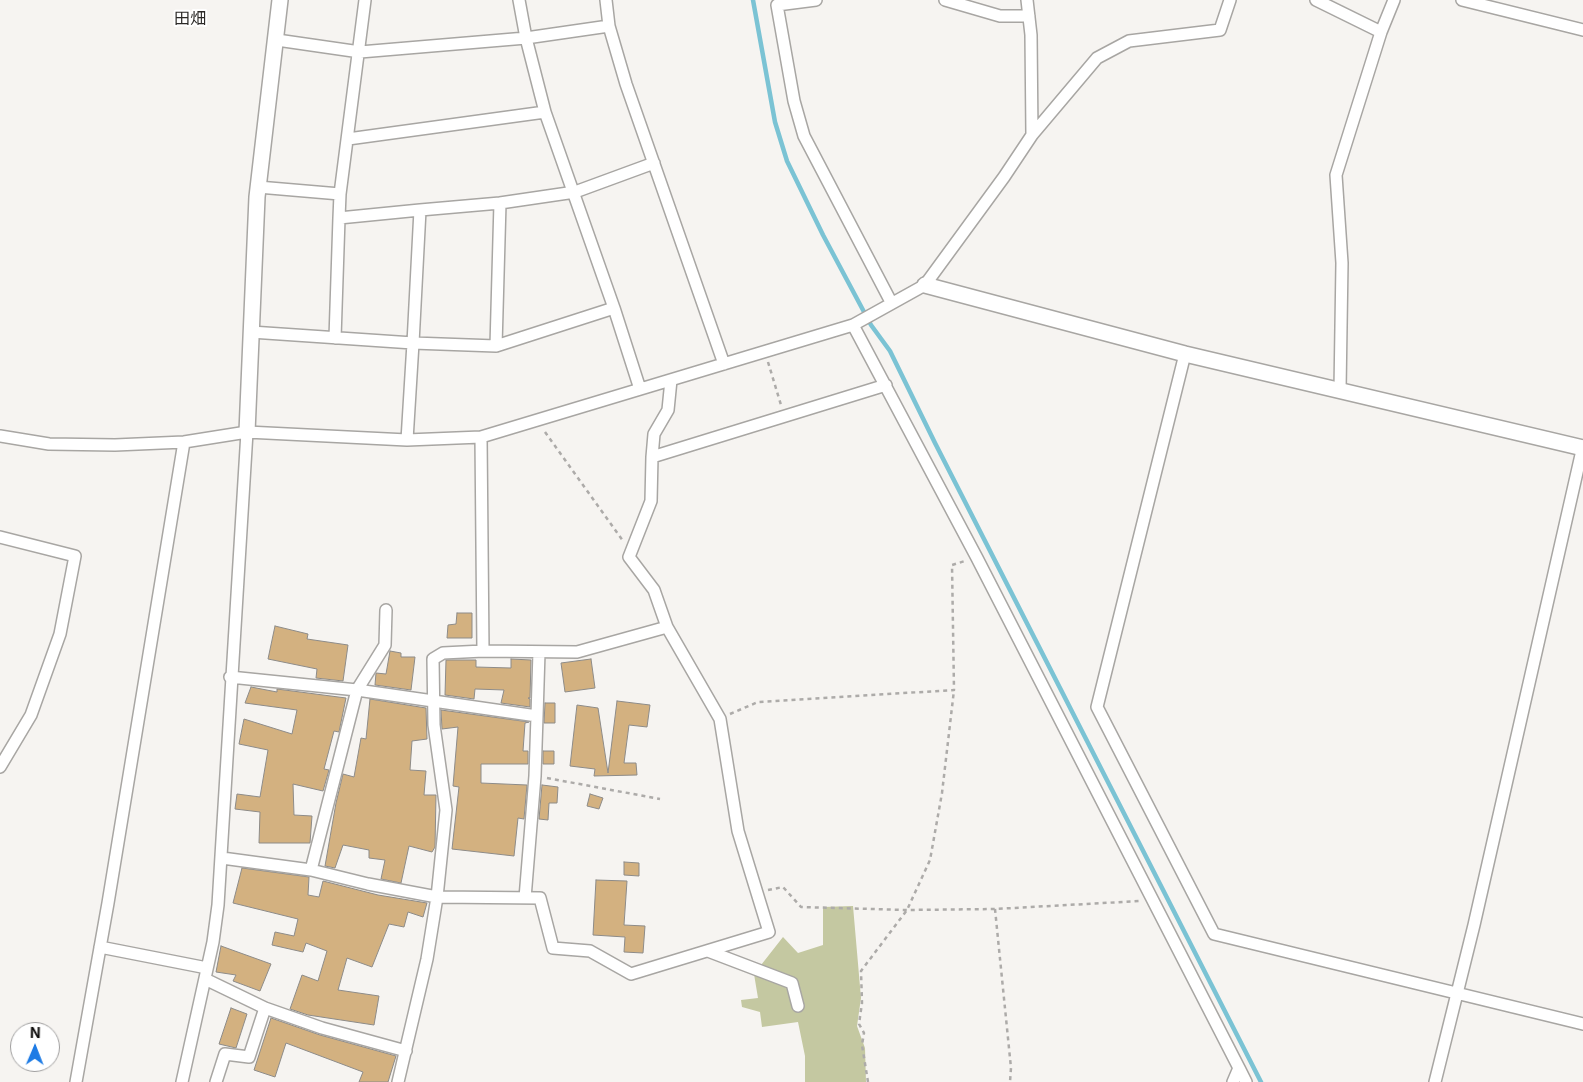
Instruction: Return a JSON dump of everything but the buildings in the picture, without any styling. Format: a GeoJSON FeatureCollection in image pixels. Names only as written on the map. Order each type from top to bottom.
{"type":"FeatureCollection","features":[{"type":"Feature","properties":{"kind":"street"},"geometry":{"type":"LineString","coordinates":[[184,1081],[216,924],[222,858],[229,746],[230,677],[247,432],[258,186],[277,40],[280,0]]}},
{"type":"Feature","properties":{"kind":"street"},"geometry":{"type":"LineString","coordinates":[[335,338],[340,194],[360,52],[365,0]]}},
{"type":"Feature","properties":{"kind":"street"},"geometry":{"type":"LineString","coordinates":[[520,0],[526,38],[545,112],[575,192],[640,389]]}},
{"type":"Feature","properties":{"kind":"street"},"geometry":{"type":"LineString","coordinates":[[606,0],[609,26],[654,163],[724,364]]}},
{"type":"Feature","properties":{"kind":"street"},"geometry":{"type":"LineString","coordinates":[[816,0],[777,5],[794,101],[804,136],[891,302]]}},
{"type":"Feature","properties":{"kind":"street"},"geometry":{"type":"LineString","coordinates":[[945,0],[1000,16],[1028,16]]}},
{"type":"Feature","properties":{"kind":"street"},"geometry":{"type":"LineString","coordinates":[[1027,0],[1032,135]]}},
{"type":"Feature","properties":{"kind":"street"},"geometry":{"type":"LineString","coordinates":[[0,436],[50,444],[115,445],[184,442],[247,432],[407,440],[481,437],[536,419],[853,326],[891,302],[925,285],[1004,177],[1032,135],[1097,58],[1129,41],[1220,30],[1230,0]]}},
{"type":"Feature","properties":{"kind":"street"},"geometry":{"type":"LineString","coordinates":[[1316,0],[1381,32]]}},
{"type":"Feature","properties":{"kind":"street"},"geometry":{"type":"LineString","coordinates":[[1340,390],[1342,263],[1336,175],[1381,32],[1394,0]]}},
{"type":"Feature","properties":{"kind":"street"},"geometry":{"type":"LineString","coordinates":[[1462,0],[1583,30]]}},
{"type":"Feature","properties":{"kind":"street"},"geometry":{"type":"LineString","coordinates":[[277,40],[360,52],[526,38],[609,26]]}},
{"type":"Feature","properties":{"kind":"street"},"geometry":{"type":"LineString","coordinates":[[348,139],[545,112]]}},
{"type":"Feature","properties":{"kind":"street"},"geometry":{"type":"LineString","coordinates":[[339,218],[500,203],[575,192],[654,163]]}},
{"type":"Feature","properties":{"kind":"street"},"geometry":{"type":"LineString","coordinates":[[258,186],[340,194]]}},
{"type":"Feature","properties":{"kind":"street"},"geometry":{"type":"LineString","coordinates":[[496,346],[500,203]]}},
{"type":"Feature","properties":{"kind":"street"},"geometry":{"type":"LineString","coordinates":[[407,440],[420,210]]}},
{"type":"Feature","properties":{"kind":"street"},"geometry":{"type":"LineString","coordinates":[[925,285],[1185,354],[1583,447],[1434,1082]]}},
{"type":"Feature","properties":{"kind":"street"},"geometry":{"type":"LineString","coordinates":[[251,332],[412,343],[496,346],[614,308]]}},
{"type":"Feature","properties":{"kind":"street"},"geometry":{"type":"LineString","coordinates":[[853,326],[977,558],[1246,1082]]}},
{"type":"Feature","properties":{"kind":"street"},"geometry":{"type":"LineString","coordinates":[[1185,354],[1097,707],[1214,934],[1583,1024]]}},
{"type":"Feature","properties":{"kind":"street"},"geometry":{"type":"LineString","coordinates":[[222,858],[311,870],[368,884],[438,897],[540,898],[554,948],[590,951],[631,974],[769,932],[738,831],[720,718],[667,627],[654,590],[629,557],[651,500],[654,434],[668,410],[671,394],[670,380]]}},
{"type":"Feature","properties":{"kind":"street"},"geometry":{"type":"LineString","coordinates":[[652,457],[886,386]]}},
{"type":"Feature","properties":{"kind":"street"},"geometry":{"type":"LineString","coordinates":[[481,437],[483,651]]}},
{"type":"Feature","properties":{"kind":"street"},"geometry":{"type":"LineString","coordinates":[[76,1082],[184,442]]}},
{"type":"Feature","properties":{"kind":"street"},"geometry":{"type":"LineString","coordinates":[[0,537],[76,556],[60,634],[34,707],[0,768]]}},
{"type":"Feature","properties":{"kind":"street"},"geometry":{"type":"LineString","coordinates":[[311,870],[357,690],[385,645],[386,610]]}},
{"type":"Feature","properties":{"kind":"street"},"geometry":{"type":"LineString","coordinates":[[398,1082],[428,959],[438,897],[446,810],[434,725],[433,659],[443,653],[483,651],[577,652],[667,627]]}},
{"type":"Feature","properties":{"kind":"street"},"geometry":{"type":"LineString","coordinates":[[525,898],[535,776],[539,652]]}},
{"type":"Feature","properties":{"kind":"street"},"geometry":{"type":"LineString","coordinates":[[230,677],[357,690],[537,716]]}},
{"type":"Feature","properties":{"kind":"street"},"geometry":{"type":"LineString","coordinates":[[100,947],[206,973],[265,1008],[322,1028],[406,1051]]}},
{"type":"Feature","properties":{"kind":"street"},"geometry":{"type":"LineString","coordinates":[[708,951],[792,983],[798,1006]]}},
{"type":"Feature","properties":{"kind":"street"},"geometry":{"type":"LineString","coordinates":[[216,1082],[226,1054],[249,1057],[265,1008]]}},
{"type":"Feature","properties":{"kind":"street"},"geometry":{"type":"LineString","coordinates":[[1233,1082],[1239,1068]]}},
{"type":"Feature","properties":{"kind":"path"},"geometry":{"type":"LineString","coordinates":[[765,351],[784,416]]}},
{"type":"Feature","properties":{"kind":"path"},"geometry":{"type":"LineString","coordinates":[[536,419],[631,552]]}},
{"type":"Feature","properties":{"kind":"path"},"geometry":{"type":"LineString","coordinates":[[868,1082],[862,1045],[864,1033],[859,1024],[862,1003],[862,971],[908,910],[930,860],[942,794],[954,690],[952,565],[977,558]]}},
{"type":"Feature","properties":{"kind":"path"},"geometry":{"type":"LineString","coordinates":[[720,718],[758,702],[954,690]]}},
{"type":"Feature","properties":{"kind":"path"},"geometry":{"type":"LineString","coordinates":[[535,776],[660,799]]}},
{"type":"Feature","properties":{"kind":"path"},"geometry":{"type":"LineString","coordinates":[[756,892],[783,887],[801,907],[908,910],[995,909],[1152,900]]}},
{"type":"Feature","properties":{"kind":"path"},"geometry":{"type":"LineString","coordinates":[[995,909],[1011,1068],[1010,1082]]}},
{"type":"Feature","properties":{"kind":"green space"},"geometry":{"type":"Polygon","coordinates":[[[853,906],[861,998],[857,1026],[865,1048],[866,1082],[805,1082],[805,1056],[798,1022],[762,1027],[760,1012],[742,1007],[741,1000],[758,998],[754,974],[783,937],[798,953],[823,945],[823,907],[853,906]]]}},
{"type":"Feature","properties":{"kind":"waterway"},"geometry":{"type":"LineString","coordinates":[[753,0],[775,122],[787,161],[823,235],[871,325],[890,351],[935,443],[1261,1082]]}},
{"type":"Feature","properties":{"kind":"district","name":"田畑"},"geometry":{"type":"Point","coordinates":[190,19]}}]}
